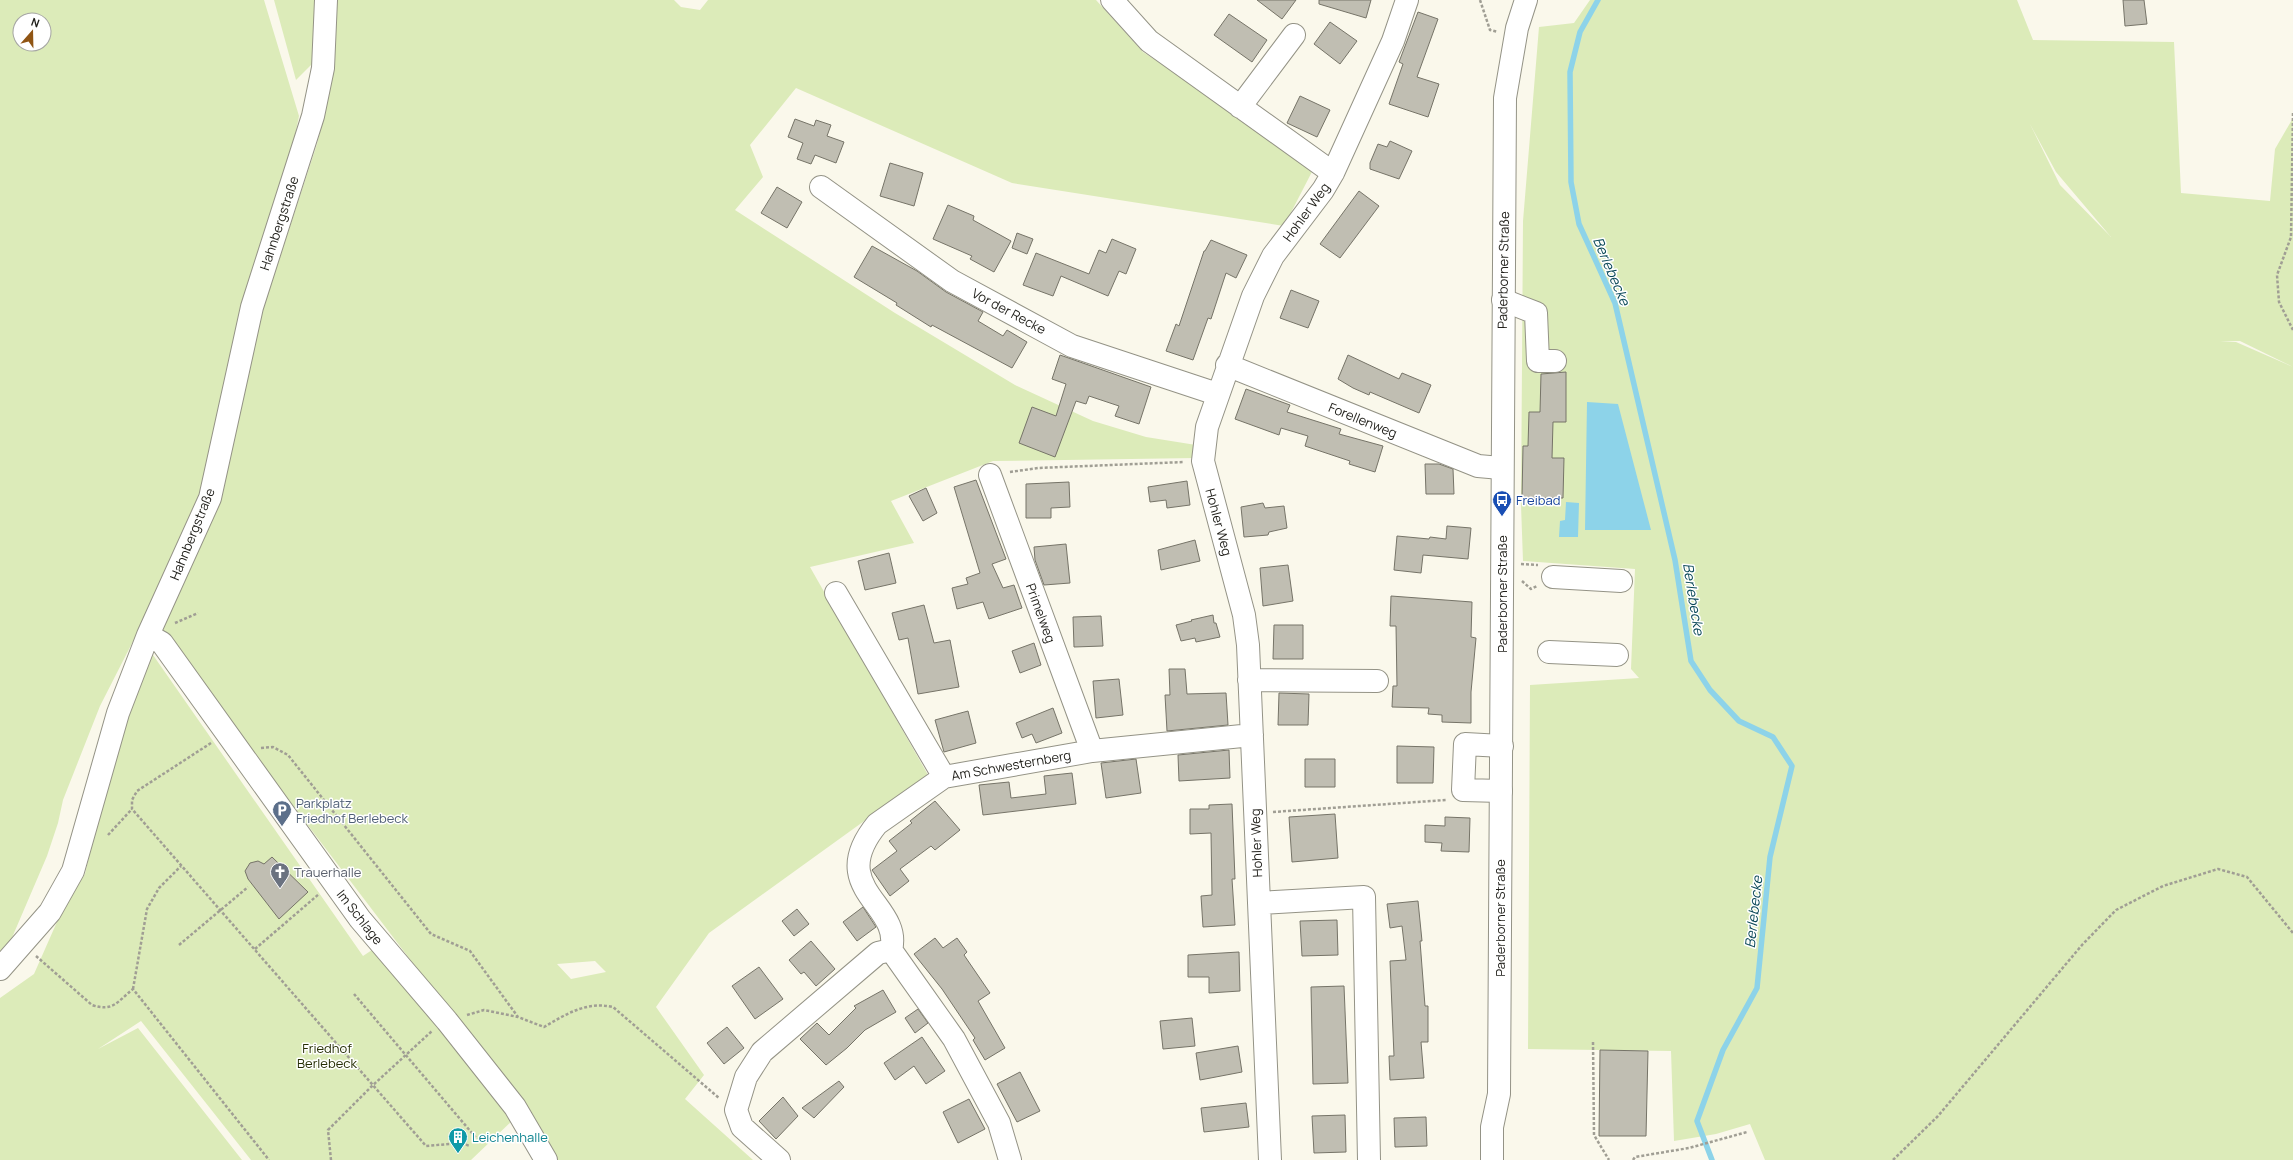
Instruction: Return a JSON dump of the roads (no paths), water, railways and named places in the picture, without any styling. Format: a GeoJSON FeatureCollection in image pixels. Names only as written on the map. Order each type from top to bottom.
{"type":"FeatureCollection","features":[{"type":"Feature","properties":{"kind":"street","name":"Hahnbergstraße"},"geometry":{"type":"LineString","coordinates":[[0,969],[50,912],[73,871],[118,713],[148,635],[210,498],[252,306],[313,116],[322,68],[326,0]]}},
{"type":"Feature","properties":{"kind":"street","name":"Hohler Weg"},"geometry":{"type":"LineString","coordinates":[[1112,0],[1149,41],[1333,173]]}},
{"type":"Feature","properties":{"kind":"street","name":"Hohler Weg"},"geometry":{"type":"LineString","coordinates":[[1270,1160],[1252,735],[1244,615],[1203,461],[1207,426],[1227,365],[1253,296],[1273,256],[1324,190],[1333,173],[1393,41],[1407,0]]}},
{"type":"Feature","properties":{"kind":"street","name":"Paderborner Straße"},"geometry":{"type":"LineString","coordinates":[[1492,1160],[1492,1127],[1499,1094],[1502,746],[1501,468],[1505,98],[1517,28],[1526,0]]}},
{"type":"Feature","properties":{"kind":"street"},"geometry":{"type":"LineString","coordinates":[[1240,107],[1294,34]]}},
{"type":"Feature","properties":{"kind":"street","name":"Vor der Recke"},"geometry":{"type":"LineString","coordinates":[[821,187],[952,281],[1072,346],[1217,394]]}},
{"type":"Feature","properties":{"kind":"street"},"geometry":{"type":"LineString","coordinates":[[1503,300],[1536,313],[1538,361],[1555,361]]}},
{"type":"Feature","properties":{"kind":"street","name":"Forellenweg"},"geometry":{"type":"LineString","coordinates":[[1227,365],[1478,466],[1501,468]]}},
{"type":"Feature","properties":{"kind":"street","name":"Primelweg"},"geometry":{"type":"LineString","coordinates":[[990,475],[1092,751]]}},
{"type":"Feature","properties":{"kind":"street"},"geometry":{"type":"LineString","coordinates":[[1548,581],[1621,581]]}},
{"type":"Feature","properties":{"kind":"street"},"geometry":{"type":"LineString","coordinates":[[836,593],[944,777]]}},
{"type":"Feature","properties":{"kind":"street","name":"Im Schlage"},"geometry":{"type":"LineString","coordinates":[[148,635],[162,643],[360,919],[443,1017],[515,1106],[546,1160]]}},
{"type":"Feature","properties":{"kind":"street"},"geometry":{"type":"LineString","coordinates":[[1550,652],[1617,656]]}},
{"type":"Feature","properties":{"kind":"street"},"geometry":{"type":"LineString","coordinates":[[1249,680],[1378,681]]}},
{"type":"Feature","properties":{"kind":"street","name":"Am Schwesternberg"},"geometry":{"type":"LineString","coordinates":[[890,950],[894,940],[890,924],[867,895],[860,877],[859,864],[863,847],[869,834],[877,824],[944,777],[1092,751],[1252,735]]}},
{"type":"Feature","properties":{"kind":"street"},"geometry":{"type":"LineString","coordinates":[[1501,791],[1463,790],[1465,744],[1502,746]]}},
{"type":"Feature","properties":{"kind":"street"},"geometry":{"type":"LineString","coordinates":[[1259,903],[1364,897],[1370,1160]]}},
{"type":"Feature","properties":{"kind":"street"},"geometry":{"type":"LineString","coordinates":[[779,1160],[742,1126],[736,1110],[746,1076],[762,1052],[878,953],[890,950],[954,1039],[999,1123],[1010,1160]]}},
{"type":"Feature","properties":{"kind":"street","name":"Paderborner Straße"},"geometry":{"type":"LineString","coordinates":[[1499,1094],[1506,1127],[1506,1160]]}},
{"type":"Feature","properties":{"kind":"water"},"geometry":{"type":"Polygon","coordinates":[[[1587,402],[1618,404],[1651,530],[1585,530],[1587,402]]]}},
{"type":"Feature","properties":{"kind":"water"},"geometry":{"type":"Polygon","coordinates":[[[1566,502],[1579,503],[1578,537],[1559,537],[1560,521],[1565,520],[1566,502]]]}},
{"type":"Feature","properties":{"kind":"waterway","name":"Berlebecke"},"geometry":{"type":"LineString","coordinates":[[1598,0],[1580,32],[1570,72],[1571,182],[1579,224],[1615,303],[1675,560],[1691,661],[1710,690],[1739,721],[1773,737],[1792,766],[1770,857],[1757,988],[1723,1050],[1697,1121],[1712,1160]]}},
{"type":"Feature","properties":{"kind":"place","name":"Freibad"},"geometry":{"type":"Point","coordinates":[1502,517]}},
{"type":"Feature","properties":{"kind":"place","name":"Parkplatz Friedhof Berlebeck"},"geometry":{"type":"Point","coordinates":[282,827]}},
{"type":"Feature","properties":{"kind":"place","name":"Trauerhalle"},"geometry":{"type":"Point","coordinates":[280,889]}},
{"type":"Feature","properties":{"kind":"place","name":"Leichenhalle"},"geometry":{"type":"Point","coordinates":[458,1154]}},
{"type":"Feature","properties":{"kind":"park label","name":"Friedhof Berlebeck"},"geometry":{"type":"Point","coordinates":[327,1056]}}]}
